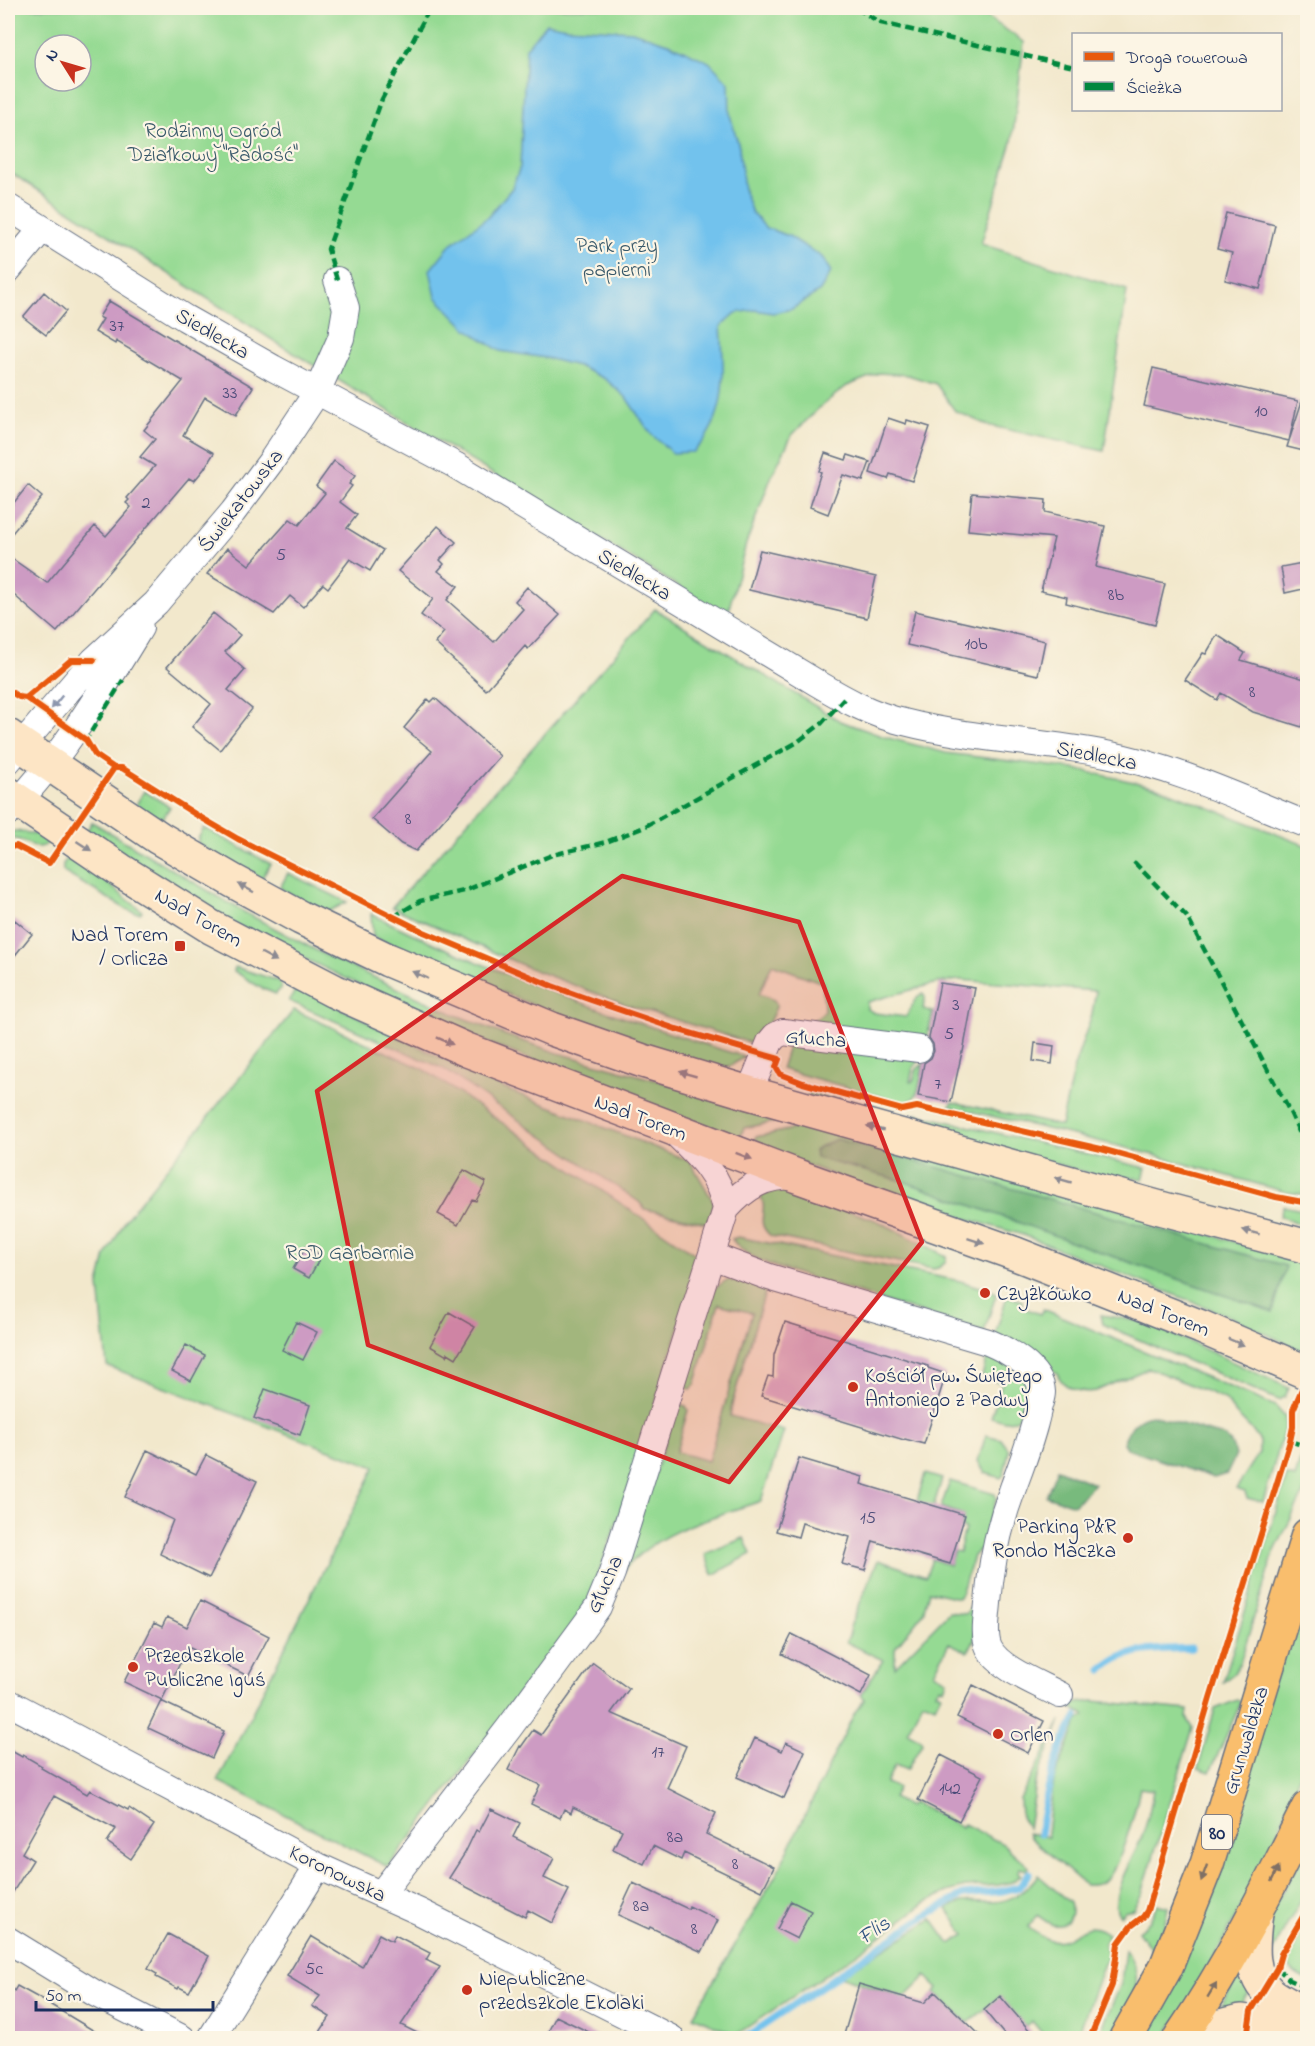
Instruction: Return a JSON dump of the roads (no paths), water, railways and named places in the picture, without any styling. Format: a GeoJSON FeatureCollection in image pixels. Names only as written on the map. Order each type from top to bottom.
{"type":"FeatureCollection","features":[{"type":"Feature","properties":{"kind":"main road"},"geometry":{"type":"LineString","coordinates":[[12,747],[50,765],[159,838],[233,881],[322,928],[387,960],[552,1029],[643,1061],[749,1093],[1308,1247]]}},
{"type":"Feature","properties":{"kind":"main road","name":"Nad Torem"},"geometry":{"type":"LineString","coordinates":[[11,802],[211,927],[334,991],[467,1050],[797,1176],[1016,1254],[1201,1327],[1308,1373]]}},
{"type":"Feature","properties":{"kind":"main road","name":"Grunwaldzka"},"geometry":{"type":"LineString","coordinates":[[1126,2038],[1166,1967],[1207,1864],[1308,1535]]}},
{"type":"Feature","properties":{"kind":"main road"},"geometry":{"type":"LineString","coordinates":[[1180,2038],[1218,1981],[1256,1912],[1308,1808]]}},
{"type":"Feature","properties":{"kind":"main road"},"geometry":{"type":"LineString","coordinates":[[1256,1912],[1252,1948],[1257,1973],[1269,1993],[1308,2017]]}},
{"type":"Feature","properties":{"kind":"main road"},"geometry":{"type":"LineString","coordinates":[[1195,2038],[1213,2028],[1241,2021],[1291,2027],[1308,2022]]}},
{"type":"Feature","properties":{"kind":"street","name":"Siedlecka"},"geometry":{"type":"LineString","coordinates":[[8,207],[185,318],[317,392],[455,465],[861,708],[902,722],[978,737],[1108,754],[1167,770],[1308,825]]}},
{"type":"Feature","properties":{"kind":"street"},"geometry":{"type":"LineString","coordinates":[[8,270],[42,229]]}},
{"type":"Feature","properties":{"kind":"street","name":"Świekatowska"},"geometry":{"type":"LineString","coordinates":[[12,747],[94,660],[156,603],[254,486],[317,392],[341,338],[346,308],[337,280]]}},
{"type":"Feature","properties":{"kind":"street","name":"Świekatowska"},"geometry":{"type":"LineString","coordinates":[[11,802],[50,765],[113,673],[156,603]]}},
{"type":"Feature","properties":{"kind":"street","name":"Głucha"},"geometry":{"type":"LineString","coordinates":[[749,1093],[770,1042],[783,1032],[919,1049]]}},
{"type":"Feature","properties":{"kind":"street"},"geometry":{"type":"LineString","coordinates":[[671,1129],[699,1155],[716,1179],[723,1193],[726,1209]]}},
{"type":"Feature","properties":{"kind":"street"},"geometry":{"type":"LineString","coordinates":[[726,1209],[736,1198],[761,1181],[777,1176],[797,1176]]}},
{"type":"Feature","properties":{"kind":"street","name":"Głucha"},"geometry":{"type":"LineString","coordinates":[[381,1894],[509,1728],[598,1607],[612,1574],[726,1209]]}},
{"type":"Feature","properties":{"kind":"street"},"geometry":{"type":"LineString","coordinates":[[712,1256],[769,1277],[988,1342],[1008,1350],[1025,1364],[1038,1380],[1042,1392],[1032,1439],[1012,1490],[991,1567],[986,1635],[989,1647],[1001,1662],[1060,1695]]}},
{"type":"Feature","properties":{"kind":"street","name":"Koronowska"},"geometry":{"type":"LineString","coordinates":[[8,1702],[318,1866],[381,1894],[671,2038]]}},
{"type":"Feature","properties":{"kind":"street"},"geometry":{"type":"LineString","coordinates":[[211,2038],[318,1866]]}},
{"type":"Feature","properties":{"kind":"street"},"geometry":{"type":"LineString","coordinates":[[8,1940],[96,1994],[182,2038]]}},
{"type":"Feature","properties":{"kind":"water"},"geometry":{"type":"Polygon","coordinates":[[[546,23],[567,27],[632,31],[668,43],[709,62],[729,83],[730,115],[739,147],[744,191],[752,213],[766,228],[789,236],[822,257],[831,272],[820,291],[792,309],[773,313],[755,310],[736,313],[721,326],[722,394],[713,425],[705,439],[693,452],[672,453],[651,434],[625,396],[605,379],[578,366],[546,358],[500,351],[467,329],[436,297],[430,270],[451,244],[488,217],[512,188],[520,167],[526,48],[546,23]]]}},
{"type":"Feature","properties":{"kind":"waterway","name":"Flis"},"geometry":{"type":"LineString","coordinates":[[1102,1670],[1121,1657],[1132,1653],[1191,1648]]}},
{"type":"Feature","properties":{"kind":"waterway","name":"Flis"},"geometry":{"type":"LineString","coordinates":[[1040,1834],[1052,1773],[1077,1716]]}},
{"type":"Feature","properties":{"kind":"waterway","name":"Flis"},"geometry":{"type":"LineString","coordinates":[[745,2038],[925,1916],[963,1895],[1019,1887],[1029,1873]]}},
{"type":"Feature","properties":{"kind":"place","name":"Nad Torem / Orlicza"},"geometry":{"type":"Point","coordinates":[180,946]}},
{"type":"Feature","properties":{"kind":"place","name":"Czyżkówko"},"geometry":{"type":"Point","coordinates":[985,1293]}},
{"type":"Feature","properties":{"kind":"place","name":"Kościół pw. Świętego Antoniego z Padwy"},"geometry":{"type":"Point","coordinates":[853,1387]}},
{"type":"Feature","properties":{"kind":"place","name":"Parking P&R Rondo Maczka"},"geometry":{"type":"Point","coordinates":[1128,1538]}},
{"type":"Feature","properties":{"kind":"place","name":"Przedszkole Publiczne Iguś"},"geometry":{"type":"Point","coordinates":[133,1667]}},
{"type":"Feature","properties":{"kind":"place","name":"Orlen"},"geometry":{"type":"Point","coordinates":[998,1734]}},
{"type":"Feature","properties":{"kind":"place","name":"Niepubliczne przedszkole Ekolaki"},"geometry":{"type":"Point","coordinates":[467,1990]}},
{"type":"Feature","properties":{"kind":"park label","name":"Rodzinny Ogród Działkowy \"Radość\""},"geometry":{"type":"Point","coordinates":[213,142]}},
{"type":"Feature","properties":{"kind":"park label","name":"Park przy papierni"},"geometry":{"type":"Point","coordinates":[617,257]}},
{"type":"Feature","properties":{"kind":"park label","name":"ROD Garbarnia"},"geometry":{"type":"Point","coordinates":[350,1252]}}]}
